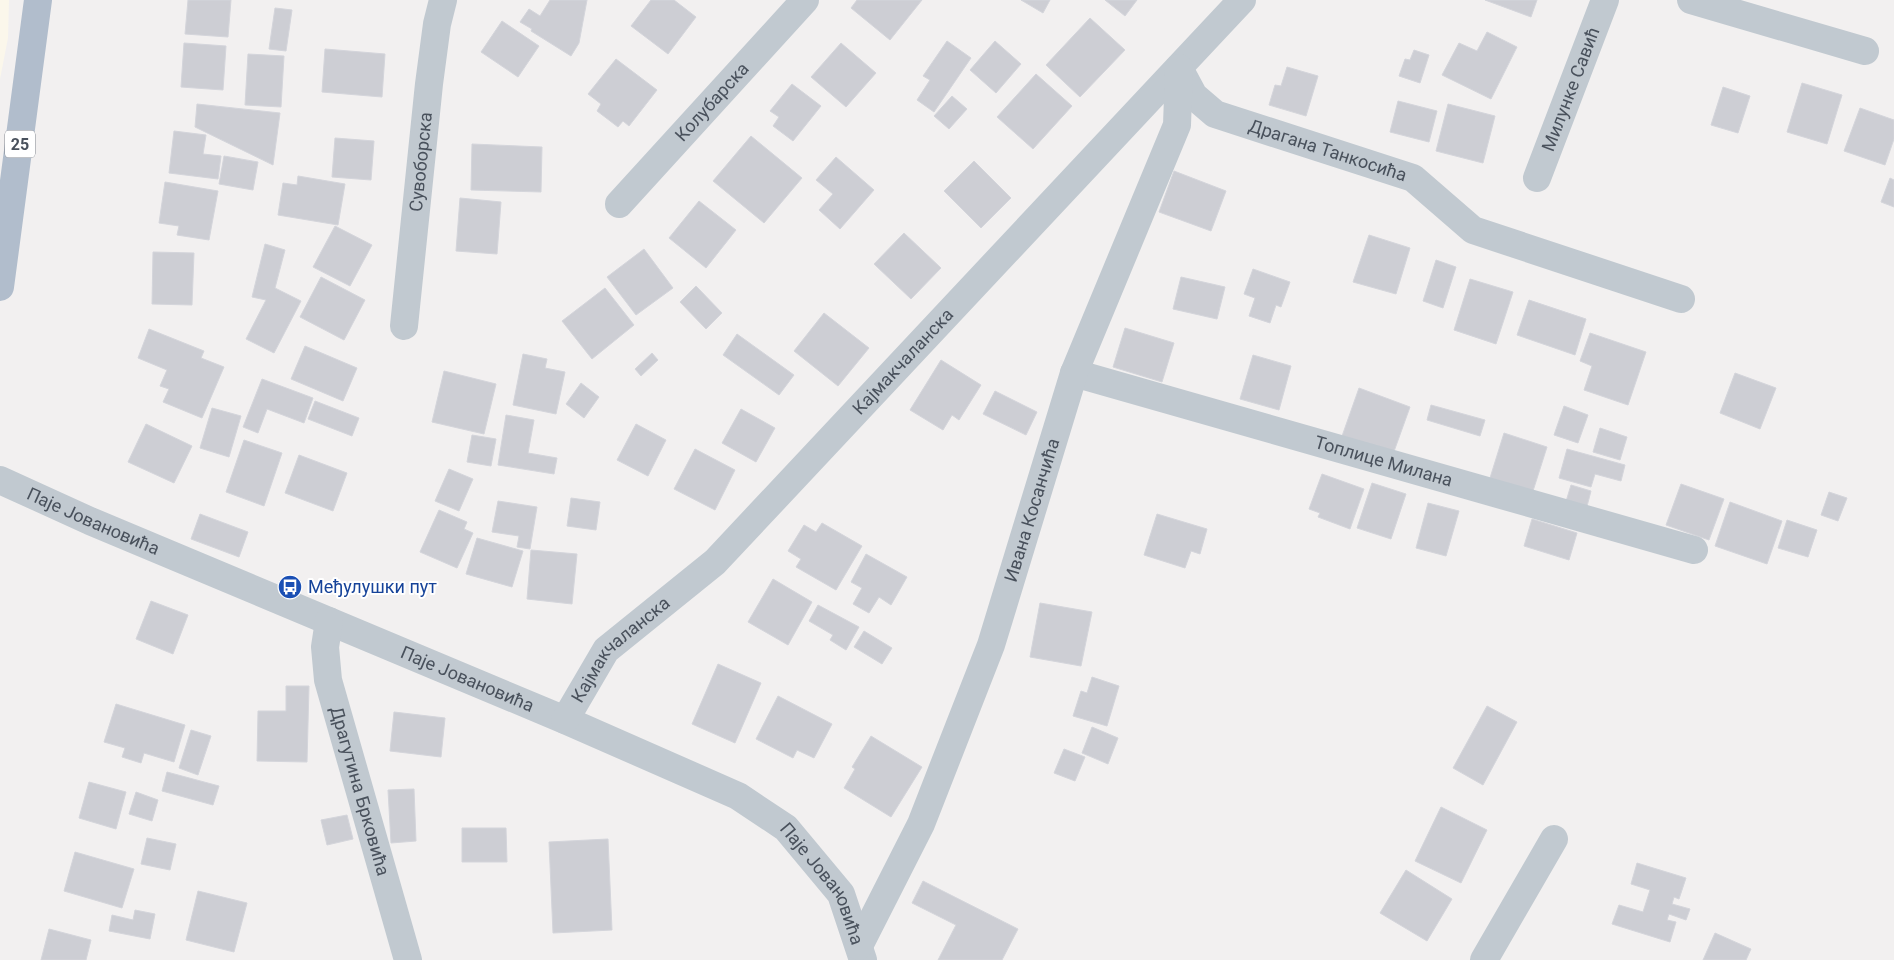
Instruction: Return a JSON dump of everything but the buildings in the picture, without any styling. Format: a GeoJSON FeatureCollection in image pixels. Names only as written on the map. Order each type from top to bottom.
{"type":"FeatureCollection","features":[{"type":"Feature","properties":{"kind":"main road","name":"25"},"geometry":{"type":"LineString","coordinates":[[0,288],[38,0]]}},
{"type":"Feature","properties":{"kind":"street","name":"Сувоборска"},"geometry":{"type":"LineString","coordinates":[[404,326],[429,84],[437,24],[443,0]]}},
{"type":"Feature","properties":{"kind":"street","name":"Колубарска"},"geometry":{"type":"LineString","coordinates":[[619,204],[805,0]]}},
{"type":"Feature","properties":{"kind":"street","name":"Кајмакчаланска"},"geometry":{"type":"LineString","coordinates":[[565,720],[606,650],[715,562],[1242,0]]}},
{"type":"Feature","properties":{"kind":"street","name":"Милунке Савић"},"geometry":{"type":"LineString","coordinates":[[1537,178],[1605,0]]}},
{"type":"Feature","properties":{"kind":"street"},"geometry":{"type":"LineString","coordinates":[[1692,0],[1865,51]]}},
{"type":"Feature","properties":{"kind":"street","name":"Драгана Танкосића"},"geometry":{"type":"LineString","coordinates":[[1179,68],[1194,96],[1215,114],[1413,178],[1473,230],[1681,299]]}},
{"type":"Feature","properties":{"kind":"street","name":"Ивана Косанчића"},"geometry":{"type":"LineString","coordinates":[[861,953],[921,824],[991,645],[1074,372],[1177,124],[1179,68]]}},
{"type":"Feature","properties":{"kind":"street","name":"Топлице Милана"},"geometry":{"type":"LineString","coordinates":[[1074,372],[1694,550]]}},
{"type":"Feature","properties":{"kind":"street","name":"Паје Јовановића"},"geometry":{"type":"LineString","coordinates":[[0,480],[90,521],[565,720],[738,796],[786,828],[841,894],[861,953]]}},
{"type":"Feature","properties":{"kind":"street","name":"Драгутина Брковића"},"geometry":{"type":"LineString","coordinates":[[329,622],[325,648],[328,680],[408,960]]}},
{"type":"Feature","properties":{"kind":"street"},"geometry":{"type":"LineString","coordinates":[[1484,960],[1554,839]]}},
{"type":"Feature","properties":{"kind":"shaded area"},"geometry":{"type":"Polygon","coordinates":[[[0,0],[9,0],[8,38],[0,79],[0,0]]]}},
{"type":"Feature","properties":{"kind":"place","name":"Међулушки пут"},"geometry":{"type":"Point","coordinates":[290,587]}}]}
